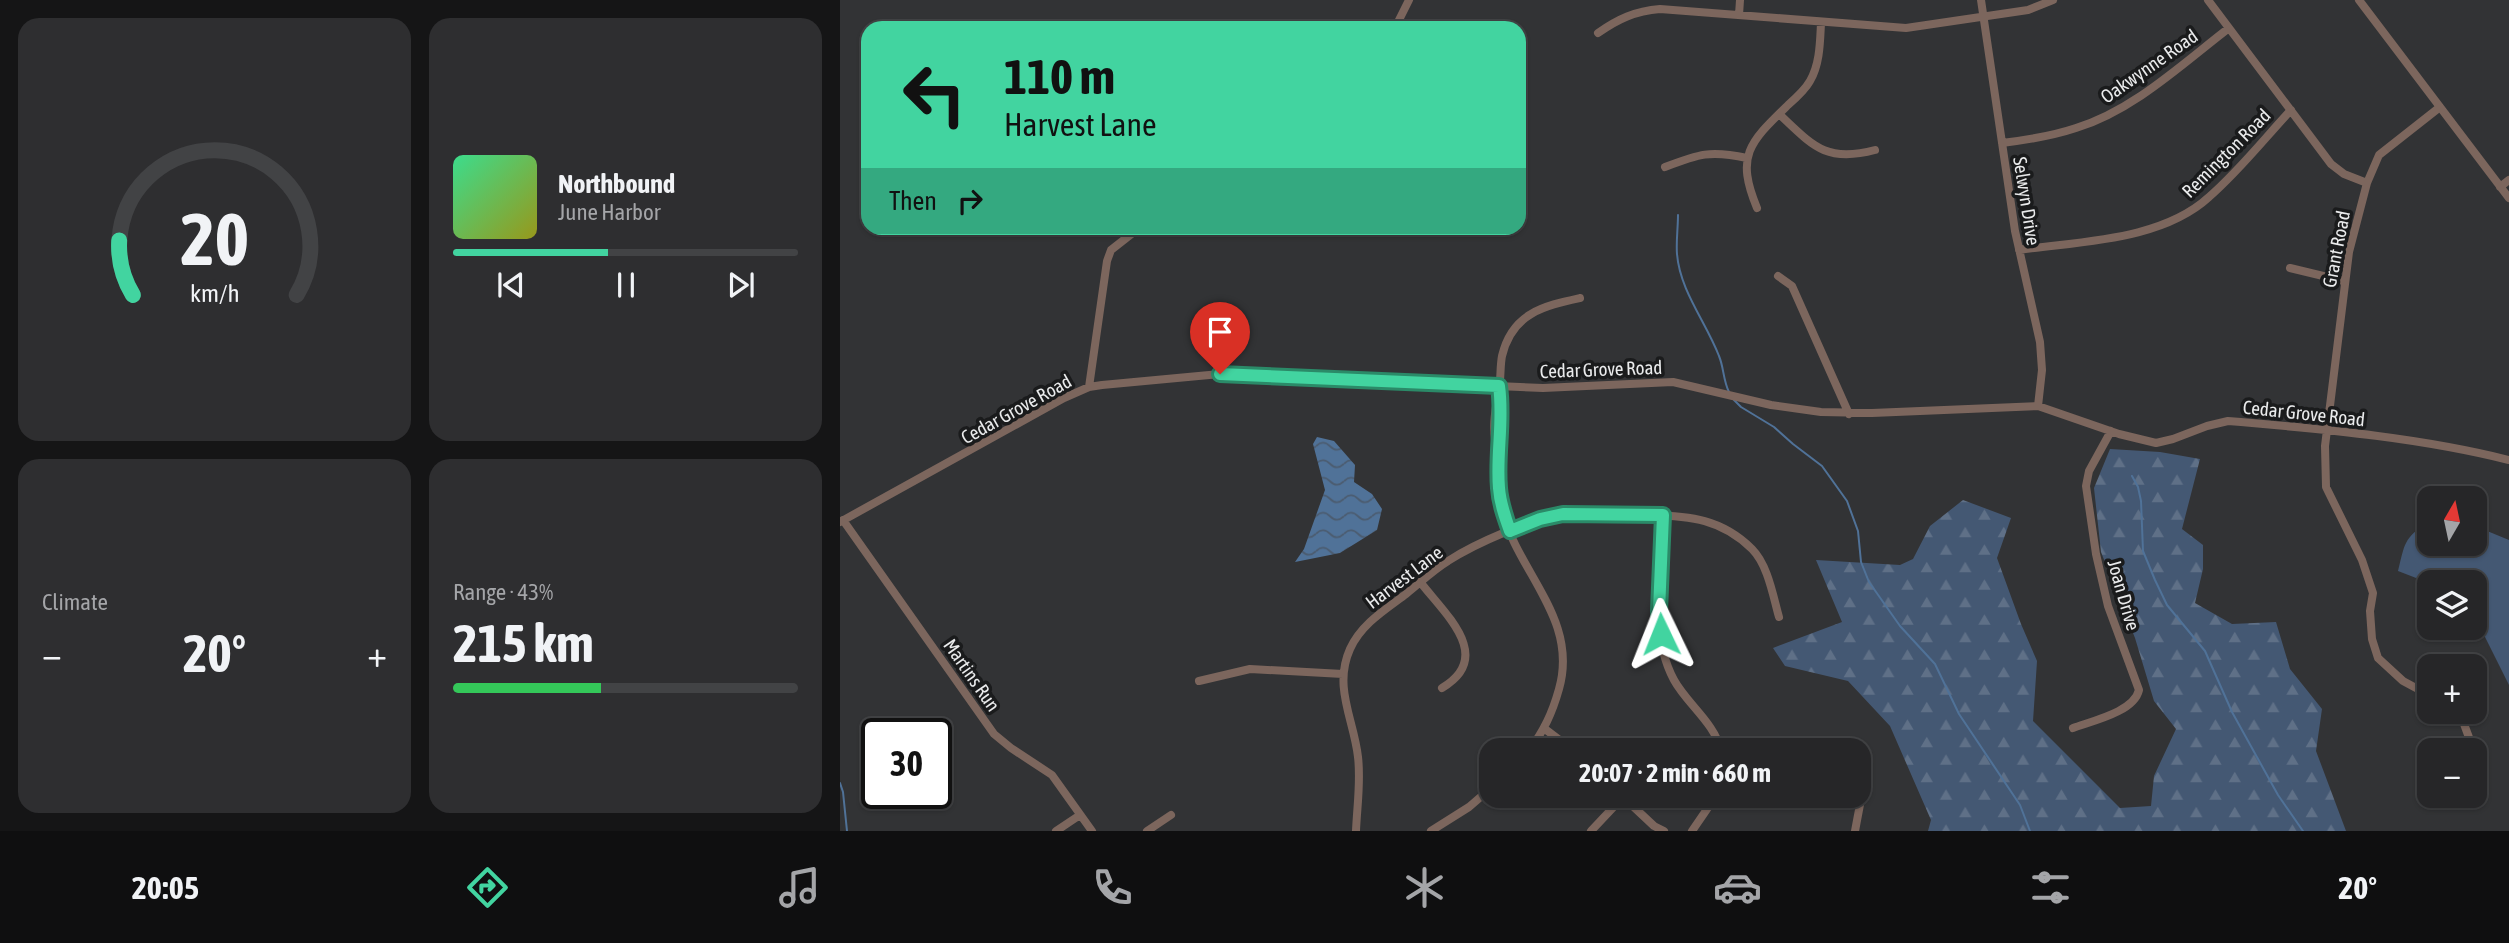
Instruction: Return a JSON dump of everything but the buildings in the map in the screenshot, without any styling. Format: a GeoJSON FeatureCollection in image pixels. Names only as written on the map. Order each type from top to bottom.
{"type":"FeatureCollection","features":[{"type":"Feature","properties":{"kind":"street"},"geometry":{"type":"LineString","coordinates":[[1398,21],[1409,0]]}},
{"type":"Feature","properties":{"kind":"street"},"geometry":{"type":"LineString","coordinates":[[1739,15],[1740,0]]}},
{"type":"Feature","properties":{"kind":"street","name":"Selwyn Drive"},"geometry":{"type":"LineString","coordinates":[[1981,0],[2019,250],[2040,342],[2042,370],[2038,406]]}},
{"type":"Feature","properties":{"kind":"street"},"geometry":{"type":"LineString","coordinates":[[1598,33],[1628,15],[1643,10],[1660,9],[1906,28],[2028,10],[2053,0]]}},
{"type":"Feature","properties":{"kind":"street"},"geometry":{"type":"LineString","coordinates":[[2208,0],[2332,164],[2344,174],[2367,183]]}},
{"type":"Feature","properties":{"kind":"street"},"geometry":{"type":"LineString","coordinates":[[2359,0],[2509,198]]}},
{"type":"Feature","properties":{"kind":"street"},"geometry":{"type":"LineString","coordinates":[[1757,208],[1747,181],[1747,158],[1756,138],[1801,93],[1815,73],[1821,23]]}},
{"type":"Feature","properties":{"kind":"street","name":"Oakwynne Road"},"geometry":{"type":"LineString","coordinates":[[2002,143],[2050,136],[2101,119],[2145,92],[2229,28]]}},
{"type":"Feature","properties":{"kind":"street","name":"Grant Road"},"geometry":{"type":"LineString","coordinates":[[2417,689],[2403,681],[2378,658],[2372,639],[2372,593],[2368,575],[2326,487],[2324,469],[2348,252],[2367,183],[2379,155],[2440,107]]}},
{"type":"Feature","properties":{"kind":"street","name":"Remington Road"},"geometry":{"type":"LineString","coordinates":[[2019,250],[2138,232],[2183,216],[2209,198],[2291,110]]}},
{"type":"Feature","properties":{"kind":"street"},"geometry":{"type":"LineString","coordinates":[[1779,114],[1823,151],[1854,156],[1875,150]]}},
{"type":"Feature","properties":{"kind":"street"},"geometry":{"type":"LineString","coordinates":[[1665,167],[1709,153],[1747,158]]}},
{"type":"Feature","properties":{"kind":"street"},"geometry":{"type":"LineString","coordinates":[[2500,187],[2509,180]]}},
{"type":"Feature","properties":{"kind":"street"},"geometry":{"type":"LineString","coordinates":[[1089,387],[1107,261],[1111,250],[1130,235]]}},
{"type":"Feature","properties":{"kind":"street"},"geometry":{"type":"LineString","coordinates":[[2290,268],[2344,281]]}},
{"type":"Feature","properties":{"kind":"street"},"geometry":{"type":"LineString","coordinates":[[1779,276],[1792,286],[1849,414]]}},
{"type":"Feature","properties":{"kind":"street"},"geometry":{"type":"LineString","coordinates":[[1538,738],[1545,729],[1563,675],[1564,652],[1560,631],[1527,568],[1502,509],[1499,454],[1493,439],[1495,407],[1505,345],[1516,326],[1540,308],[1580,298]]}},
{"type":"Feature","properties":{"kind":"street","name":"Cedar Grove Road"},"geometry":{"type":"LineString","coordinates":[[841,521],[1064,398],[1089,387],[1220,374],[1577,388],[1673,382],[1783,407],[1849,414],[2038,406],[2110,431],[2156,443],[2228,421],[2327,430],[2469,450],[2509,460]]}},
{"type":"Feature","properties":{"kind":"street","name":"Joan Drive"},"geometry":{"type":"LineString","coordinates":[[2073,728],[2128,707],[2138,697],[2139,690],[2108,606],[2094,543],[2086,486],[2088,471],[2110,431]]}},
{"type":"Feature","properties":{"kind":"street","name":"Harvest Lane"},"geometry":{"type":"LineString","coordinates":[[1356,831],[1359,776],[1357,753],[1343,694],[1343,674],[1350,649],[1375,617],[1448,561],[1510,531],[1540,519],[1563,514],[1693,517],[1715,523],[1736,535],[1754,551],[1765,572],[1779,617]]}},
{"type":"Feature","properties":{"kind":"street"},"geometry":{"type":"LineString","coordinates":[[1663,515],[1659,611],[1665,659],[1684,696],[1709,725],[1715,738]]}},
{"type":"Feature","properties":{"kind":"street","name":"Martins Run"},"geometry":{"type":"LineString","coordinates":[[841,521],[994,734],[1052,775],[1092,831]]}},
{"type":"Feature","properties":{"kind":"street"},"geometry":{"type":"LineString","coordinates":[[1421,583],[1464,642],[1466,655],[1462,670],[1455,680],[1441,688]]}},
{"type":"Feature","properties":{"kind":"street"},"geometry":{"type":"LineString","coordinates":[[1199,681],[1250,669],[1343,674]]}},
{"type":"Feature","properties":{"kind":"street"},"geometry":{"type":"LineString","coordinates":[[1545,729],[1557,738]]}},
{"type":"Feature","properties":{"kind":"street"},"geometry":{"type":"LineString","coordinates":[[1431,831],[1479,798]]}},
{"type":"Feature","properties":{"kind":"street"},"geometry":{"type":"LineString","coordinates":[[1591,831],[1613,808]]}},
{"type":"Feature","properties":{"kind":"street"},"geometry":{"type":"LineString","coordinates":[[1635,808],[1654,826],[1664,831]]}},
{"type":"Feature","properties":{"kind":"street"},"geometry":{"type":"LineString","coordinates":[[1692,831],[1708,808]]}},
{"type":"Feature","properties":{"kind":"street"},"geometry":{"type":"LineString","coordinates":[[1855,831],[1859,808]]}},
{"type":"Feature","properties":{"kind":"street"},"geometry":{"type":"LineString","coordinates":[[1056,831],[1080,815]]}},
{"type":"Feature","properties":{"kind":"street"},"geometry":{"type":"LineString","coordinates":[[1147,831],[1171,815]]}},
{"type":"Feature","properties":{"kind":"green space"},"geometry":{"type":"Polygon","coordinates":[[[2110,449],[2160,452],[2200,459],[2182,529],[2203,545],[2203,569],[2195,603],[2232,624],[2276,622],[2290,669],[2322,709],[2316,751],[2346,831],[1928,831],[1931,820],[1890,726],[1848,681],[1785,666],[1773,648],[1842,622],[1816,560],[1900,565],[1913,559],[1930,526],[1963,500],[2011,518],[1997,558],[2037,661],[2033,721],[2120,808],[2151,806],[2154,776],[2176,729],[2154,701],[2135,638],[2101,552],[2094,488],[2110,449]]]}},
{"type":"Feature","properties":{"kind":"green space"},"geometry":{"type":"Polygon","coordinates":[[[2417,531],[2417,556],[2487,556],[2487,531],[2509,540],[2509,685],[2486,640],[2487,570],[2417,570],[2417,578],[2398,571],[2406,542],[2417,531]]]}},
{"type":"Feature","properties":{"kind":"water"},"geometry":{"type":"Polygon","coordinates":[[[1317,437],[1334,441],[1355,465],[1354,482],[1372,494],[1382,509],[1377,530],[1340,553],[1295,562],[1304,549],[1325,490],[1313,444],[1317,437]]]}},
{"type":"Feature","properties":{"kind":"waterway"},"geometry":{"type":"LineString","coordinates":[[1678,215],[1679,268],[1688,294],[1714,343],[1729,392]]}},
{"type":"Feature","properties":{"kind":"waterway"},"geometry":{"type":"LineString","coordinates":[[1734,400],[1774,427],[1822,466],[1847,501],[1858,531],[1861,562],[1869,582],[1900,626],[1935,664],[1959,714],[2020,805],[2030,831]]}},
{"type":"Feature","properties":{"kind":"waterway"},"geometry":{"type":"LineString","coordinates":[[2132,476],[2141,501],[2143,551],[2167,605],[2205,651],[2232,712],[2278,795],[2303,831]]}},
{"type":"Feature","properties":{"kind":"waterway"},"geometry":{"type":"LineString","coordinates":[[840,783],[847,831]]}},
{"type":"Feature","properties":{"kind":"route"},"geometry":{"type":"LineString","coordinates":[[1220,374],[1499,386],[1502,402],[1499,487],[1502,509],[1510,531],[1540,519],[1563,514],[1663,515],[1659,611],[1661,634]]}}]}
